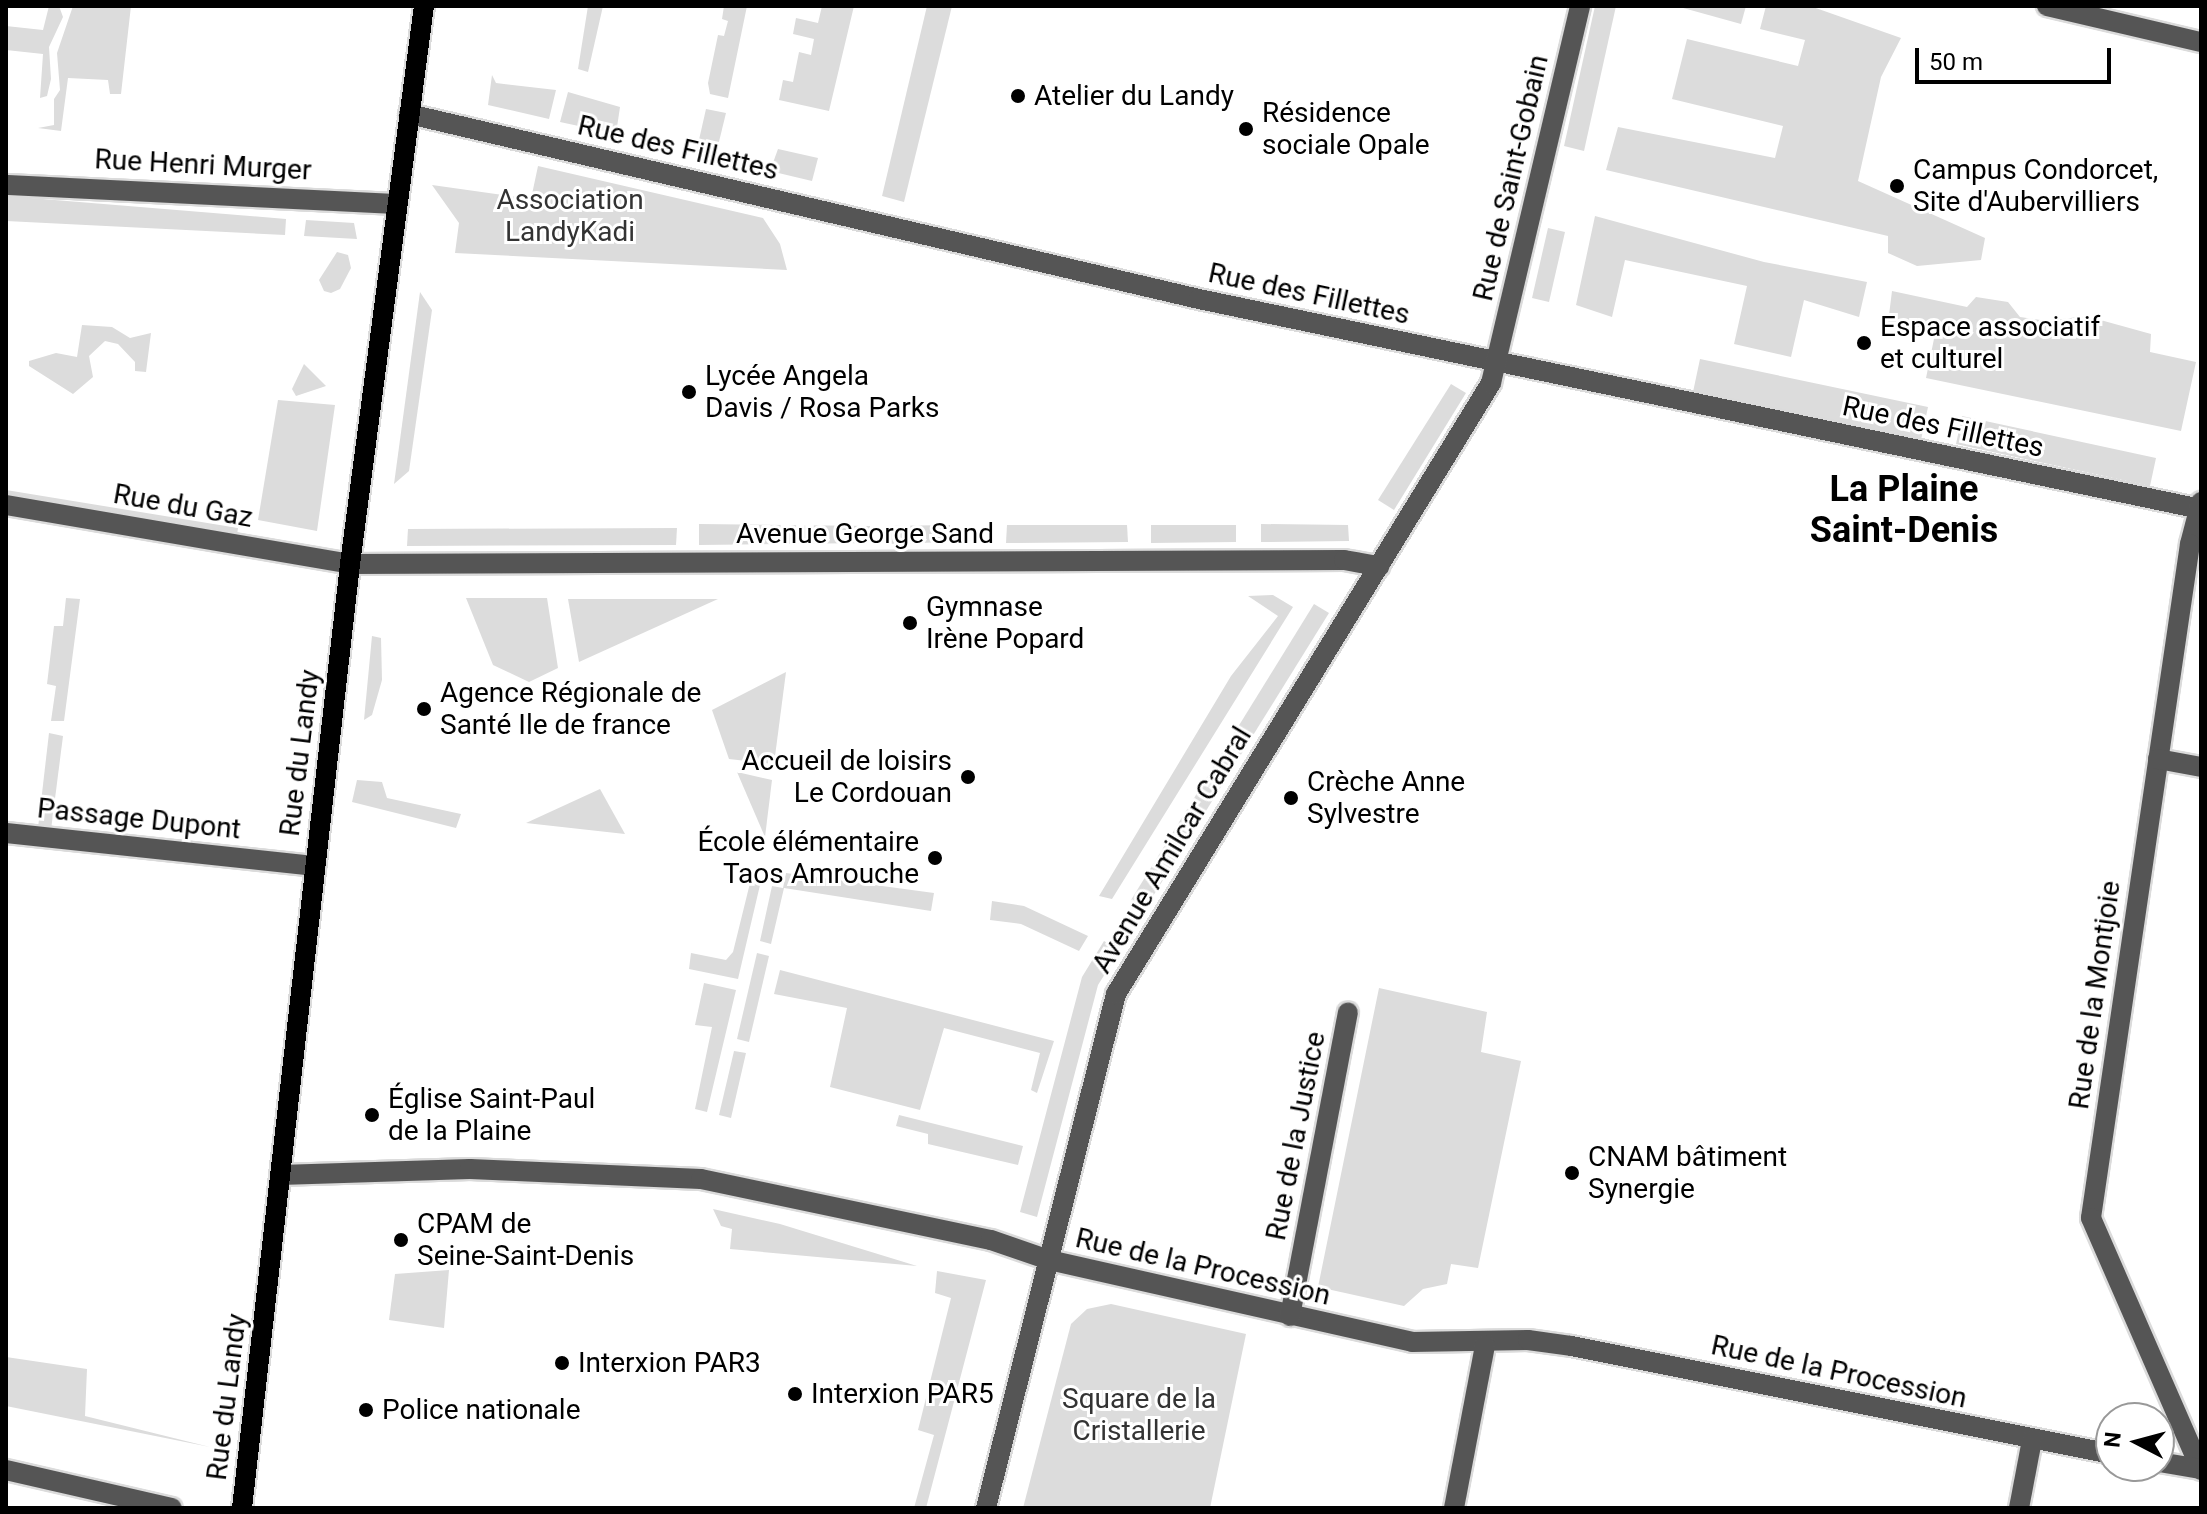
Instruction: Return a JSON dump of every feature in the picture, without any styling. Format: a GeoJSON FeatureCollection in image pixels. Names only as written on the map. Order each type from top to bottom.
{"type":"FeatureCollection","features":[{"type":"Feature","properties":{"kind":"main road","name":"Rue du Landy"},"geometry":{"type":"LineString","coordinates":[[242,1508],[350,564],[424,6]]}},
{"type":"Feature","properties":{"kind":"street","name":"Rue de Saint-Gobain"},"geometry":{"type":"LineString","coordinates":[[1496,363],[1580,6]]}},
{"type":"Feature","properties":{"kind":"street"},"geometry":{"type":"LineString","coordinates":[[2047,6],[2201,42]]}},
{"type":"Feature","properties":{"kind":"street","name":"Rue des Fillettes"},"geometry":{"type":"LineString","coordinates":[[409,114],[1199,299],[2200,507]]}},
{"type":"Feature","properties":{"kind":"street","name":"Rue Henri Murger"},"geometry":{"type":"LineString","coordinates":[[6,185],[396,204]]}},
{"type":"Feature","properties":{"kind":"street","name":"Avenue Amilcar Cabral"},"geometry":{"type":"LineString","coordinates":[[986,1508],[1116,994],[1491,383],[1496,363]]}},
{"type":"Feature","properties":{"kind":"street","name":"Rue du Gaz"},"geometry":{"type":"LineString","coordinates":[[6,505],[350,564]]}},
{"type":"Feature","properties":{"kind":"street","name":"Rue de la Montjoie"},"geometry":{"type":"LineString","coordinates":[[2200,507],[2158,759],[2091,1218],[2201,1469]]}},
{"type":"Feature","properties":{"kind":"street","name":"Avenue George Sand"},"geometry":{"type":"LineString","coordinates":[[350,564],[1344,560],[1379,566]]}},
{"type":"Feature","properties":{"kind":"street"},"geometry":{"type":"LineString","coordinates":[[2158,759],[2201,767]]}},
{"type":"Feature","properties":{"kind":"street","name":"Passage Dupont"},"geometry":{"type":"LineString","coordinates":[[6,833],[315,866]]}},
{"type":"Feature","properties":{"kind":"street","name":"Rue de la Justice"},"geometry":{"type":"LineString","coordinates":[[1290,1316],[1348,1013]]}},
{"type":"Feature","properties":{"kind":"street","name":"Rue de la Procession"},"geometry":{"type":"LineString","coordinates":[[280,1175],[470,1169],[701,1179],[991,1240],[1049,1260],[1412,1342],[1485,1345],[1528,1340],[1571,1346],[2095,1451]]}},
{"type":"Feature","properties":{"kind":"street"},"geometry":{"type":"LineString","coordinates":[[1454,1508],[1485,1345]]}},
{"type":"Feature","properties":{"kind":"street"},"geometry":{"type":"LineString","coordinates":[[2019,1508],[2032,1440]]}},
{"type":"Feature","properties":{"kind":"street"},"geometry":{"type":"LineString","coordinates":[[2175,1465],[2201,1469]]}},
{"type":"Feature","properties":{"kind":"street"},"geometry":{"type":"LineString","coordinates":[[6,1470],[172,1508]]}},
{"type":"Feature","properties":{"kind":"green space"},"geometry":{"type":"Polygon","coordinates":[[[49,6],[59,6],[63,17],[49,47],[51,79],[47,96],[40,98],[43,54],[6,50],[6,26],[43,30],[49,6]]]}},
{"type":"Feature","properties":{"kind":"green space"},"geometry":{"type":"Polygon","coordinates":[[[73,6],[131,6],[121,94],[110,94],[108,80],[68,78],[61,131],[38,128],[54,125],[54,99],[60,90],[57,53],[73,6]]]}},
{"type":"Feature","properties":{"kind":"green space"},"geometry":{"type":"Polygon","coordinates":[[[588,6],[603,6],[588,72],[578,69],[588,6]]]}},
{"type":"Feature","properties":{"kind":"green space"},"geometry":{"type":"Polygon","coordinates":[[[724,6],[747,6],[728,98],[710,94],[708,83],[718,35],[724,36],[728,21],[722,19],[724,6]]]}},
{"type":"Feature","properties":{"kind":"green space"},"geometry":{"type":"Polygon","coordinates":[[[822,6],[854,6],[829,111],[779,100],[783,80],[793,82],[799,52],[811,55],[814,39],[793,34],[796,18],[818,23],[822,6]]]}},
{"type":"Feature","properties":{"kind":"green space"},"geometry":{"type":"Polygon","coordinates":[[[927,6],[952,6],[904,202],[882,196],[927,6]]]}},
{"type":"Feature","properties":{"kind":"green space"},"geometry":{"type":"Polygon","coordinates":[[[1595,6],[1616,6],[1584,151],[1564,146],[1595,6]]]}},
{"type":"Feature","properties":{"kind":"green space"},"geometry":{"type":"Polygon","coordinates":[[[1676,6],[1746,6],[1741,24],[1676,6]]]}},
{"type":"Feature","properties":{"kind":"green space"},"geometry":{"type":"Polygon","coordinates":[[[1766,6],[1810,6],[1901,38],[1881,77],[1858,181],[1985,238],[1981,260],[1917,266],[1888,253],[1888,236],[1606,170],[1618,127],[1775,158],[1783,126],[1672,99],[1687,39],[1798,66],[1805,40],[1760,29],[1766,6]]]}},
{"type":"Feature","properties":{"kind":"green space"},"geometry":{"type":"Polygon","coordinates":[[[492,75],[496,83],[556,90],[549,119],[488,105],[492,75]]]}},
{"type":"Feature","properties":{"kind":"green space"},"geometry":{"type":"Polygon","coordinates":[[[568,92],[620,107],[616,134],[560,122],[568,92]]]}},
{"type":"Feature","properties":{"kind":"green space"},"geometry":{"type":"Polygon","coordinates":[[[706,109],[726,113],[715,158],[696,153],[706,109]]]}},
{"type":"Feature","properties":{"kind":"green space"},"geometry":{"type":"Polygon","coordinates":[[[778,149],[818,158],[812,181],[770,171],[778,149]]]}},
{"type":"Feature","properties":{"kind":"green space","name":"Association LandyKadi"},"geometry":{"type":"Polygon","coordinates":[[[538,166],[763,218],[780,244],[787,270],[455,253],[459,223],[432,185],[531,199],[538,166]]]}},
{"type":"Feature","properties":{"kind":"green space"},"geometry":{"type":"Polygon","coordinates":[[[6,196],[286,219],[285,235],[6,221],[6,196]]]}},
{"type":"Feature","properties":{"kind":"green space"},"geometry":{"type":"Polygon","coordinates":[[[1595,216],[1764,262],[1867,282],[1859,317],[1804,300],[1791,357],[1734,344],[1747,286],[1625,260],[1612,317],[1576,305],[1595,216]]]}},
{"type":"Feature","properties":{"kind":"green space"},"geometry":{"type":"Polygon","coordinates":[[[306,220],[354,223],[357,239],[304,236],[306,220]]]}},
{"type":"Feature","properties":{"kind":"green space"},"geometry":{"type":"Polygon","coordinates":[[[1548,228],[1565,232],[1549,302],[1532,298],[1548,228]]]}},
{"type":"Feature","properties":{"kind":"green space"},"geometry":{"type":"Polygon","coordinates":[[[337,252],[348,255],[351,268],[340,289],[331,293],[324,291],[319,280],[337,252]]]}},
{"type":"Feature","properties":{"kind":"green space"},"geometry":{"type":"Polygon","coordinates":[[[1892,291],[1967,307],[1976,297],[2008,302],[2020,317],[2047,321],[2086,316],[2151,334],[2150,352],[2196,362],[2181,431],[1926,378],[1936,329],[1888,323],[1892,291]]]}},
{"type":"Feature","properties":{"kind":"green space"},"geometry":{"type":"Polygon","coordinates":[[[420,292],[432,310],[409,471],[394,484],[420,292]]]}},
{"type":"Feature","properties":{"kind":"green space"},"geometry":{"type":"Polygon","coordinates":[[[82,325],[112,327],[130,338],[151,333],[146,372],[135,371],[135,362],[118,344],[105,341],[89,356],[93,377],[73,394],[29,366],[29,361],[56,353],[77,357],[82,325]]]}},
{"type":"Feature","properties":{"kind":"green space"},"geometry":{"type":"Polygon","coordinates":[[[1700,359],[1928,407],[1921,440],[1693,392],[1700,359]]]}},
{"type":"Feature","properties":{"kind":"green space"},"geometry":{"type":"Polygon","coordinates":[[[304,364],[326,386],[296,396],[292,389],[304,364]]]}},
{"type":"Feature","properties":{"kind":"green space"},"geometry":{"type":"Polygon","coordinates":[[[1451,384],[1466,393],[1394,510],[1378,500],[1451,384]]]}},
{"type":"Feature","properties":{"kind":"green space"},"geometry":{"type":"Polygon","coordinates":[[[278,400],[335,405],[317,531],[258,520],[278,400]]]}},
{"type":"Feature","properties":{"kind":"green space"},"geometry":{"type":"Polygon","coordinates":[[[1962,416],[2156,458],[2150,486],[1956,444],[1962,416]]]}},
{"type":"Feature","properties":{"kind":"green space"},"geometry":{"type":"Polygon","coordinates":[[[6,490],[238,528],[237,535],[6,498],[6,490]]]}},
{"type":"Feature","properties":{"kind":"green space"},"geometry":{"type":"Polygon","coordinates":[[[699,524],[870,526],[869,543],[699,545],[699,524]]]}},
{"type":"Feature","properties":{"kind":"green space"},"geometry":{"type":"Polygon","coordinates":[[[1261,524],[1348,525],[1349,541],[1261,542],[1261,524]]]}},
{"type":"Feature","properties":{"kind":"green space"},"geometry":{"type":"Polygon","coordinates":[[[950,525],[950,542],[885,544],[885,526],[950,525]]]}},
{"type":"Feature","properties":{"kind":"green space"},"geometry":{"type":"Polygon","coordinates":[[[1007,525],[1127,525],[1128,542],[1006,543],[1007,525]]]}},
{"type":"Feature","properties":{"kind":"green space"},"geometry":{"type":"Polygon","coordinates":[[[1151,525],[1236,525],[1236,542],[1151,543],[1151,525]]]}},
{"type":"Feature","properties":{"kind":"green space"},"geometry":{"type":"Polygon","coordinates":[[[677,528],[676,545],[407,546],[408,529],[677,528]]]}},
{"type":"Feature","properties":{"kind":"green space"},"geometry":{"type":"Polygon","coordinates":[[[1273,595],[1293,607],[1112,899],[1099,896],[1231,676],[1278,616],[1248,596],[1273,595]]]}},
{"type":"Feature","properties":{"kind":"green space"},"geometry":{"type":"Polygon","coordinates":[[[66,598],[80,599],[64,721],[51,721],[56,686],[47,684],[54,626],[63,626],[66,598]]]}},
{"type":"Feature","properties":{"kind":"green space"},"geometry":{"type":"Polygon","coordinates":[[[466,598],[547,598],[558,668],[529,682],[493,665],[466,598]]]}},
{"type":"Feature","properties":{"kind":"green space"},"geometry":{"type":"Polygon","coordinates":[[[568,599],[718,599],[579,662],[568,599]]]}},
{"type":"Feature","properties":{"kind":"green space"},"geometry":{"type":"Polygon","coordinates":[[[1314,604],[1329,613],[1145,909],[1131,900],[1314,604]]]}},
{"type":"Feature","properties":{"kind":"green space"},"geometry":{"type":"Polygon","coordinates":[[[372,636],[381,638],[382,680],[372,715],[364,720],[372,636]]]}},
{"type":"Feature","properties":{"kind":"green space"},"geometry":{"type":"Polygon","coordinates":[[[786,672],[774,764],[729,759],[712,710],[786,672]]]}},
{"type":"Feature","properties":{"kind":"green space"},"geometry":{"type":"Polygon","coordinates":[[[49,733],[63,736],[51,830],[38,828],[49,733]]]}},
{"type":"Feature","properties":{"kind":"green space"},"geometry":{"type":"Polygon","coordinates":[[[737,772],[772,780],[765,837],[737,772]]]}},
{"type":"Feature","properties":{"kind":"green space"},"geometry":{"type":"Polygon","coordinates":[[[357,780],[382,782],[387,798],[461,814],[456,828],[352,802],[357,780]]]}},
{"type":"Feature","properties":{"kind":"green space"},"geometry":{"type":"Polygon","coordinates":[[[600,789],[625,834],[526,823],[600,789]]]}},
{"type":"Feature","properties":{"kind":"green space"},"geometry":{"type":"Polygon","coordinates":[[[786,873],[934,893],[931,911],[784,888],[771,944],[760,941],[772,886],[783,888],[786,873]]]}},
{"type":"Feature","properties":{"kind":"green space"},"geometry":{"type":"Polygon","coordinates":[[[750,883],[760,885],[738,979],[689,969],[691,953],[726,960],[733,952],[750,883]]]}},
{"type":"Feature","properties":{"kind":"green space"},"geometry":{"type":"Polygon","coordinates":[[[992,901],[1024,906],[1088,936],[1079,951],[1021,924],[990,920],[992,901]]]}},
{"type":"Feature","properties":{"kind":"green space"},"geometry":{"type":"Polygon","coordinates":[[[1104,941],[1120,950],[1098,985],[1037,1217],[1020,1212],[1082,977],[1104,941]]]}},
{"type":"Feature","properties":{"kind":"green space"},"geometry":{"type":"Polygon","coordinates":[[[757,953],[769,956],[749,1042],[737,1039],[757,953]]]}},
{"type":"Feature","properties":{"kind":"green space"},"geometry":{"type":"Polygon","coordinates":[[[780,970],[1054,1041],[1037,1093],[1031,1090],[1040,1053],[944,1028],[920,1110],[830,1087],[847,1008],[774,994],[780,970]]]}},
{"type":"Feature","properties":{"kind":"green space"},"geometry":{"type":"Polygon","coordinates":[[[704,983],[736,990],[707,1112],[695,1109],[712,1027],[695,1025],[704,983]]]}},
{"type":"Feature","properties":{"kind":"green space"},"geometry":{"type":"Polygon","coordinates":[[[1379,988],[1487,1012],[1481,1052],[1521,1061],[1478,1268],[1451,1264],[1447,1284],[1423,1289],[1404,1306],[1318,1287],[1379,988]]]}},
{"type":"Feature","properties":{"kind":"green space"},"geometry":{"type":"Polygon","coordinates":[[[734,1051],[746,1053],[731,1118],[719,1115],[734,1051]]]}},
{"type":"Feature","properties":{"kind":"green space"},"geometry":{"type":"Polygon","coordinates":[[[899,1115],[1023,1146],[1018,1165],[928,1144],[928,1134],[896,1126],[899,1115]]]}},
{"type":"Feature","properties":{"kind":"green space"},"geometry":{"type":"Polygon","coordinates":[[[713,1209],[780,1224],[917,1266],[730,1249],[732,1229],[721,1226],[713,1209]]]}},
{"type":"Feature","properties":{"kind":"green space"},"geometry":{"type":"Polygon","coordinates":[[[449,1270],[444,1328],[389,1320],[395,1274],[449,1270]]]}},
{"type":"Feature","properties":{"kind":"green space"},"geometry":{"type":"Polygon","coordinates":[[[937,1271],[986,1280],[926,1508],[914,1508],[934,1435],[918,1430],[951,1298],[935,1293],[937,1271]]]}},
{"type":"Feature","properties":{"kind":"green space","name":"Square de la Cristallerie"},"geometry":{"type":"Polygon","coordinates":[[[1111,1304],[1246,1334],[1210,1508],[1023,1508],[1071,1324],[1087,1309],[1111,1304]]]}},
{"type":"Feature","properties":{"kind":"green space"},"geometry":{"type":"Polygon","coordinates":[[[6,1357],[87,1369],[85,1416],[210,1447],[6,1406],[6,1357]]]}},
{"type":"Feature","properties":{"kind":"place","name":"Atelier du Landy"},"geometry":{"type":"Point","coordinates":[1018,96]}},
{"type":"Feature","properties":{"kind":"place","name":"Résidence sociale Opale"},"geometry":{"type":"Point","coordinates":[1246,129]}},
{"type":"Feature","properties":{"kind":"place","name":"Campus Condorcet, Site d'Aubervilliers"},"geometry":{"type":"Point","coordinates":[1897,186]}},
{"type":"Feature","properties":{"kind":"place","name":"Espace associatif et culturel"},"geometry":{"type":"Point","coordinates":[1864,343]}},
{"type":"Feature","properties":{"kind":"place","name":"Lycée Angela Davis / Rosa Parks"},"geometry":{"type":"Point","coordinates":[689,392]}},
{"type":"Feature","properties":{"kind":"place","name":"Gymnase Irène Popard"},"geometry":{"type":"Point","coordinates":[910,623]}},
{"type":"Feature","properties":{"kind":"place","name":"Agence Régionale de Santé Ile de france"},"geometry":{"type":"Point","coordinates":[424,709]}},
{"type":"Feature","properties":{"kind":"place","name":"Accueil de loisirs Le Cordouan"},"geometry":{"type":"Point","coordinates":[968,777]}},
{"type":"Feature","properties":{"kind":"place","name":"Crèche Anne Sylvestre"},"geometry":{"type":"Point","coordinates":[1291,798]}},
{"type":"Feature","properties":{"kind":"place","name":"École élémentaire Taos Amrouche"},"geometry":{"type":"Point","coordinates":[935,858]}},
{"type":"Feature","properties":{"kind":"place","name":"Église Saint-Paul de la Plaine"},"geometry":{"type":"Point","coordinates":[372,1115]}},
{"type":"Feature","properties":{"kind":"place","name":"CNAM bâtiment Synergie"},"geometry":{"type":"Point","coordinates":[1572,1173]}},
{"type":"Feature","properties":{"kind":"place","name":"CPAM de Seine-Saint-Denis"},"geometry":{"type":"Point","coordinates":[401,1240]}},
{"type":"Feature","properties":{"kind":"place","name":"Interxion PAR3"},"geometry":{"type":"Point","coordinates":[562,1363]}},
{"type":"Feature","properties":{"kind":"place","name":"Interxion PAR5"},"geometry":{"type":"Point","coordinates":[795,1394]}},
{"type":"Feature","properties":{"kind":"place","name":"Police nationale"},"geometry":{"type":"Point","coordinates":[366,1410]}},
{"type":"Feature","properties":{"kind":"district","name":"La Plaine Saint-Denis"},"geometry":{"type":"Point","coordinates":[1904,510]}}]}
